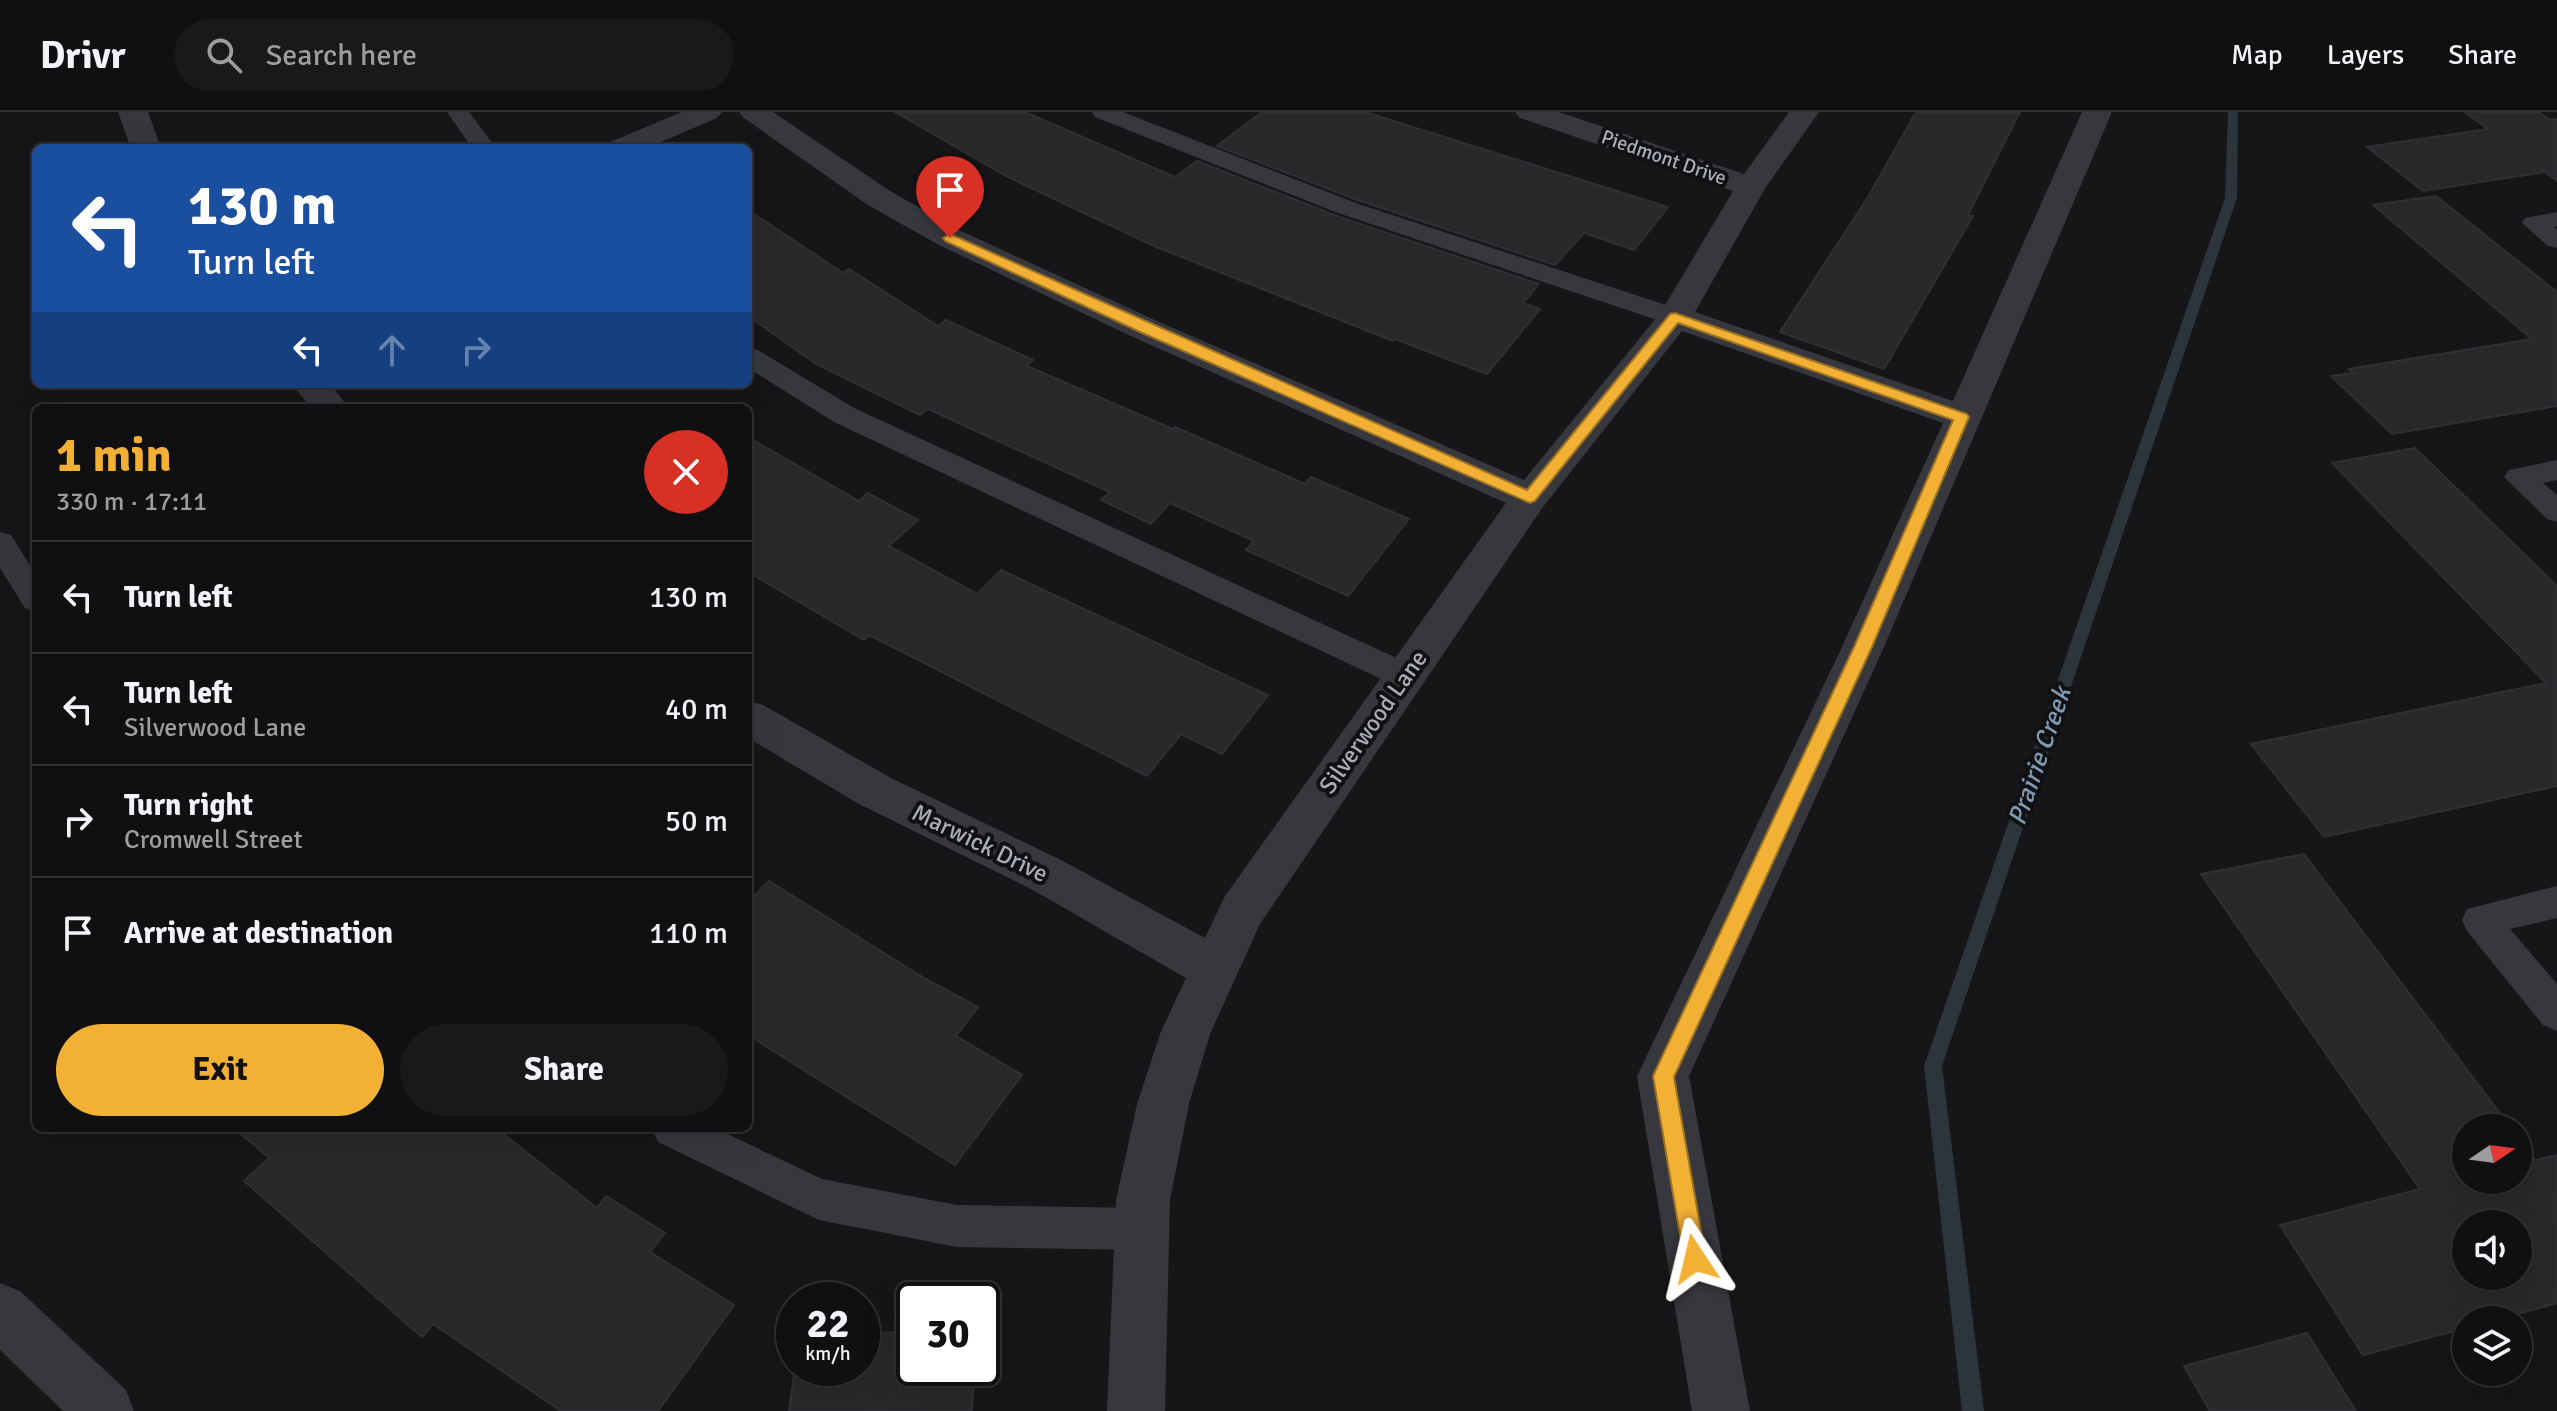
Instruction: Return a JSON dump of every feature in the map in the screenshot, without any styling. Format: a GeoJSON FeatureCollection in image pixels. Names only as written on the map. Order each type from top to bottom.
{"type":"FeatureCollection","features":[{"type":"Feature","properties":{"kind":"street"},"geometry":{"type":"LineString","coordinates":[[133,112],[145,144]]}},
{"type":"Feature","properties":{"kind":"street"},"geometry":{"type":"LineString","coordinates":[[631,144],[707,112]]}},
{"type":"Feature","properties":{"kind":"street"},"geometry":{"type":"LineString","coordinates":[[754,112],[866,190],[950,238],[1132,323],[1530,498]]}},
{"type":"Feature","properties":{"kind":"street","name":"Piedmont Drive"},"geometry":{"type":"LineString","coordinates":[[1530,112],[1751,187]]}},
{"type":"Feature","properties":{"kind":"street","name":"Silverwood Lane"},"geometry":{"type":"LineString","coordinates":[[1136,1411],[1143,1200],[1163,1104],[1185,1034],[1242,911],[1530,498],[1675,317],[1751,187],[1804,112]]}},
{"type":"Feature","properties":{"kind":"street"},"geometry":{"type":"LineString","coordinates":[[1721,1411],[1663,1076],[1863,647],[2097,112]]}},
{"type":"Feature","properties":{"kind":"street"},"geometry":{"type":"LineString","coordinates":[[1675,317],[1962,417]]}},
{"type":"Feature","properties":{"kind":"street"},"geometry":{"type":"LineString","coordinates":[[314,388],[328,404]]}},
{"type":"Feature","properties":{"kind":"street","name":"Marwick Drive"},"geometry":{"type":"LineString","coordinates":[[752,719],[875,791],[1047,875],[1214,968]]}},
{"type":"Feature","properties":{"kind":"street"},"geometry":{"type":"LineString","coordinates":[[0,1311],[105,1411]]}},
{"type":"Feature","properties":{"kind":"lane"},"geometry":{"type":"LineString","coordinates":[[458,112],[481,144]]}},
{"type":"Feature","properties":{"kind":"lane"},"geometry":{"type":"LineString","coordinates":[[1103,112],[1347,208],[1675,317]]}},
{"type":"Feature","properties":{"kind":"lane"},"geometry":{"type":"LineString","coordinates":[[2557,219],[2534,223],[2557,241]]}},
{"type":"Feature","properties":{"kind":"lane"},"geometry":{"type":"LineString","coordinates":[[752,358],[844,415],[1405,676]]}},
{"type":"Feature","properties":{"kind":"lane"},"geometry":{"type":"LineString","coordinates":[[2557,470],[2519,477],[2557,512]]}},
{"type":"Feature","properties":{"kind":"lane"},"geometry":{"type":"LineString","coordinates":[[0,543],[32,594]]}},
{"type":"Feature","properties":{"kind":"lane"},"geometry":{"type":"LineString","coordinates":[[2557,902],[2480,920],[2557,1013]]}},
{"type":"Feature","properties":{"kind":"lane"},"geometry":{"type":"LineString","coordinates":[[680,1132],[819,1199],[957,1226],[1143,1229]]}},
{"type":"Feature","properties":{"kind":"building"},"geometry":{"type":"Polygon","coordinates":[[[895,112],[1025,112],[1175,177],[1197,161],[1337,216],[1539,284],[1523,303],[1540,309],[1487,374],[1395,339],[1393,341],[1154,246],[1008,177],[895,112]]]}},
{"type":"Feature","properties":{"kind":"building"},"geometry":{"type":"Polygon","coordinates":[[[1262,112],[1365,112],[1668,207],[1634,250],[1584,233],[1555,265],[1357,200],[1217,146],[1262,112]]]}},
{"type":"Feature","properties":{"kind":"building"},"geometry":{"type":"Polygon","coordinates":[[[1916,112],[2020,112],[1968,215],[1973,216],[1884,369],[1780,332],[1868,197],[1916,112]]]}},
{"type":"Feature","properties":{"kind":"building"},"geometry":{"type":"Polygon","coordinates":[[[2465,112],[2539,112],[2550,120],[2557,119],[2557,181],[2545,172],[2423,191],[2367,147],[2488,129],[2465,112]]]}},
{"type":"Feature","properties":{"kind":"building"},"geometry":{"type":"Polygon","coordinates":[[[2436,196],[2557,292],[2557,406],[2392,434],[2331,376],[2353,373],[2349,369],[2532,339],[2373,205],[2436,196]]]}},
{"type":"Feature","properties":{"kind":"building"},"geometry":{"type":"Polygon","coordinates":[[[752,213],[843,273],[849,269],[938,326],[946,320],[1033,360],[1027,366],[1173,429],[1175,427],[1305,484],[1311,477],[1409,519],[1348,596],[1246,550],[1254,541],[1170,503],[1151,524],[1101,500],[1110,492],[928,409],[920,415],[816,364],[752,319],[752,213]]]}},
{"type":"Feature","properties":{"kind":"building"},"geometry":{"type":"Polygon","coordinates":[[[752,439],[859,501],[868,493],[918,520],[889,546],[977,594],[1001,570],[1268,695],[1222,754],[1181,734],[1147,776],[869,635],[864,640],[752,574],[752,439]]]}},
{"type":"Feature","properties":{"kind":"building"},"geometry":{"type":"Polygon","coordinates":[[[2415,448],[2557,586],[2557,786],[2324,837],[2251,744],[2546,683],[2332,463],[2415,448]]]}},
{"type":"Feature","properties":{"kind":"building"},"geometry":{"type":"Polygon","coordinates":[[[2304,854],[2500,1114],[2452,1114],[2452,1194],[2532,1194],[2532,1156],[2535,1160],[2557,1155],[2557,1303],[2532,1310],[2532,1306],[2452,1306],[2452,1332],[2363,1355],[2280,1225],[2420,1189],[2201,874],[2304,854]]]}},
{"type":"Feature","properties":{"kind":"building"},"geometry":{"type":"Polygon","coordinates":[[[769,881],[924,978],[978,1007],[956,1036],[1022,1075],[955,1165],[752,1038],[752,898],[769,881]]]}},
{"type":"Feature","properties":{"kind":"building"},"geometry":{"type":"Polygon","coordinates":[[[239,1132],[501,1132],[597,1208],[606,1196],[665,1233],[650,1252],[734,1305],[658,1411],[561,1411],[433,1324],[422,1337],[244,1181],[269,1158],[239,1132]]]}},
{"type":"Feature","properties":{"kind":"building"},"geometry":{"type":"Polygon","coordinates":[[[896,1332],[896,1386],[974,1386],[972,1411],[789,1411],[792,1386],[880,1386],[880,1333],[896,1332]]]}},
{"type":"Feature","properties":{"kind":"building"},"geometry":{"type":"Polygon","coordinates":[[[2307,1333],[2356,1411],[2210,1411],[2184,1366],[2307,1333]]]}},
{"type":"Feature","properties":{"kind":"waterway","name":"Prairie Creek"},"geometry":{"type":"LineString","coordinates":[[1973,1411],[1933,1066],[2231,198],[2233,112]]}},
{"type":"Feature","properties":{"kind":"route"},"geometry":{"type":"LineString","coordinates":[[950,238],[1145,329],[1530,498],[1675,317],[1962,417],[1863,647],[1663,1076],[1695,1259]]}}]}
